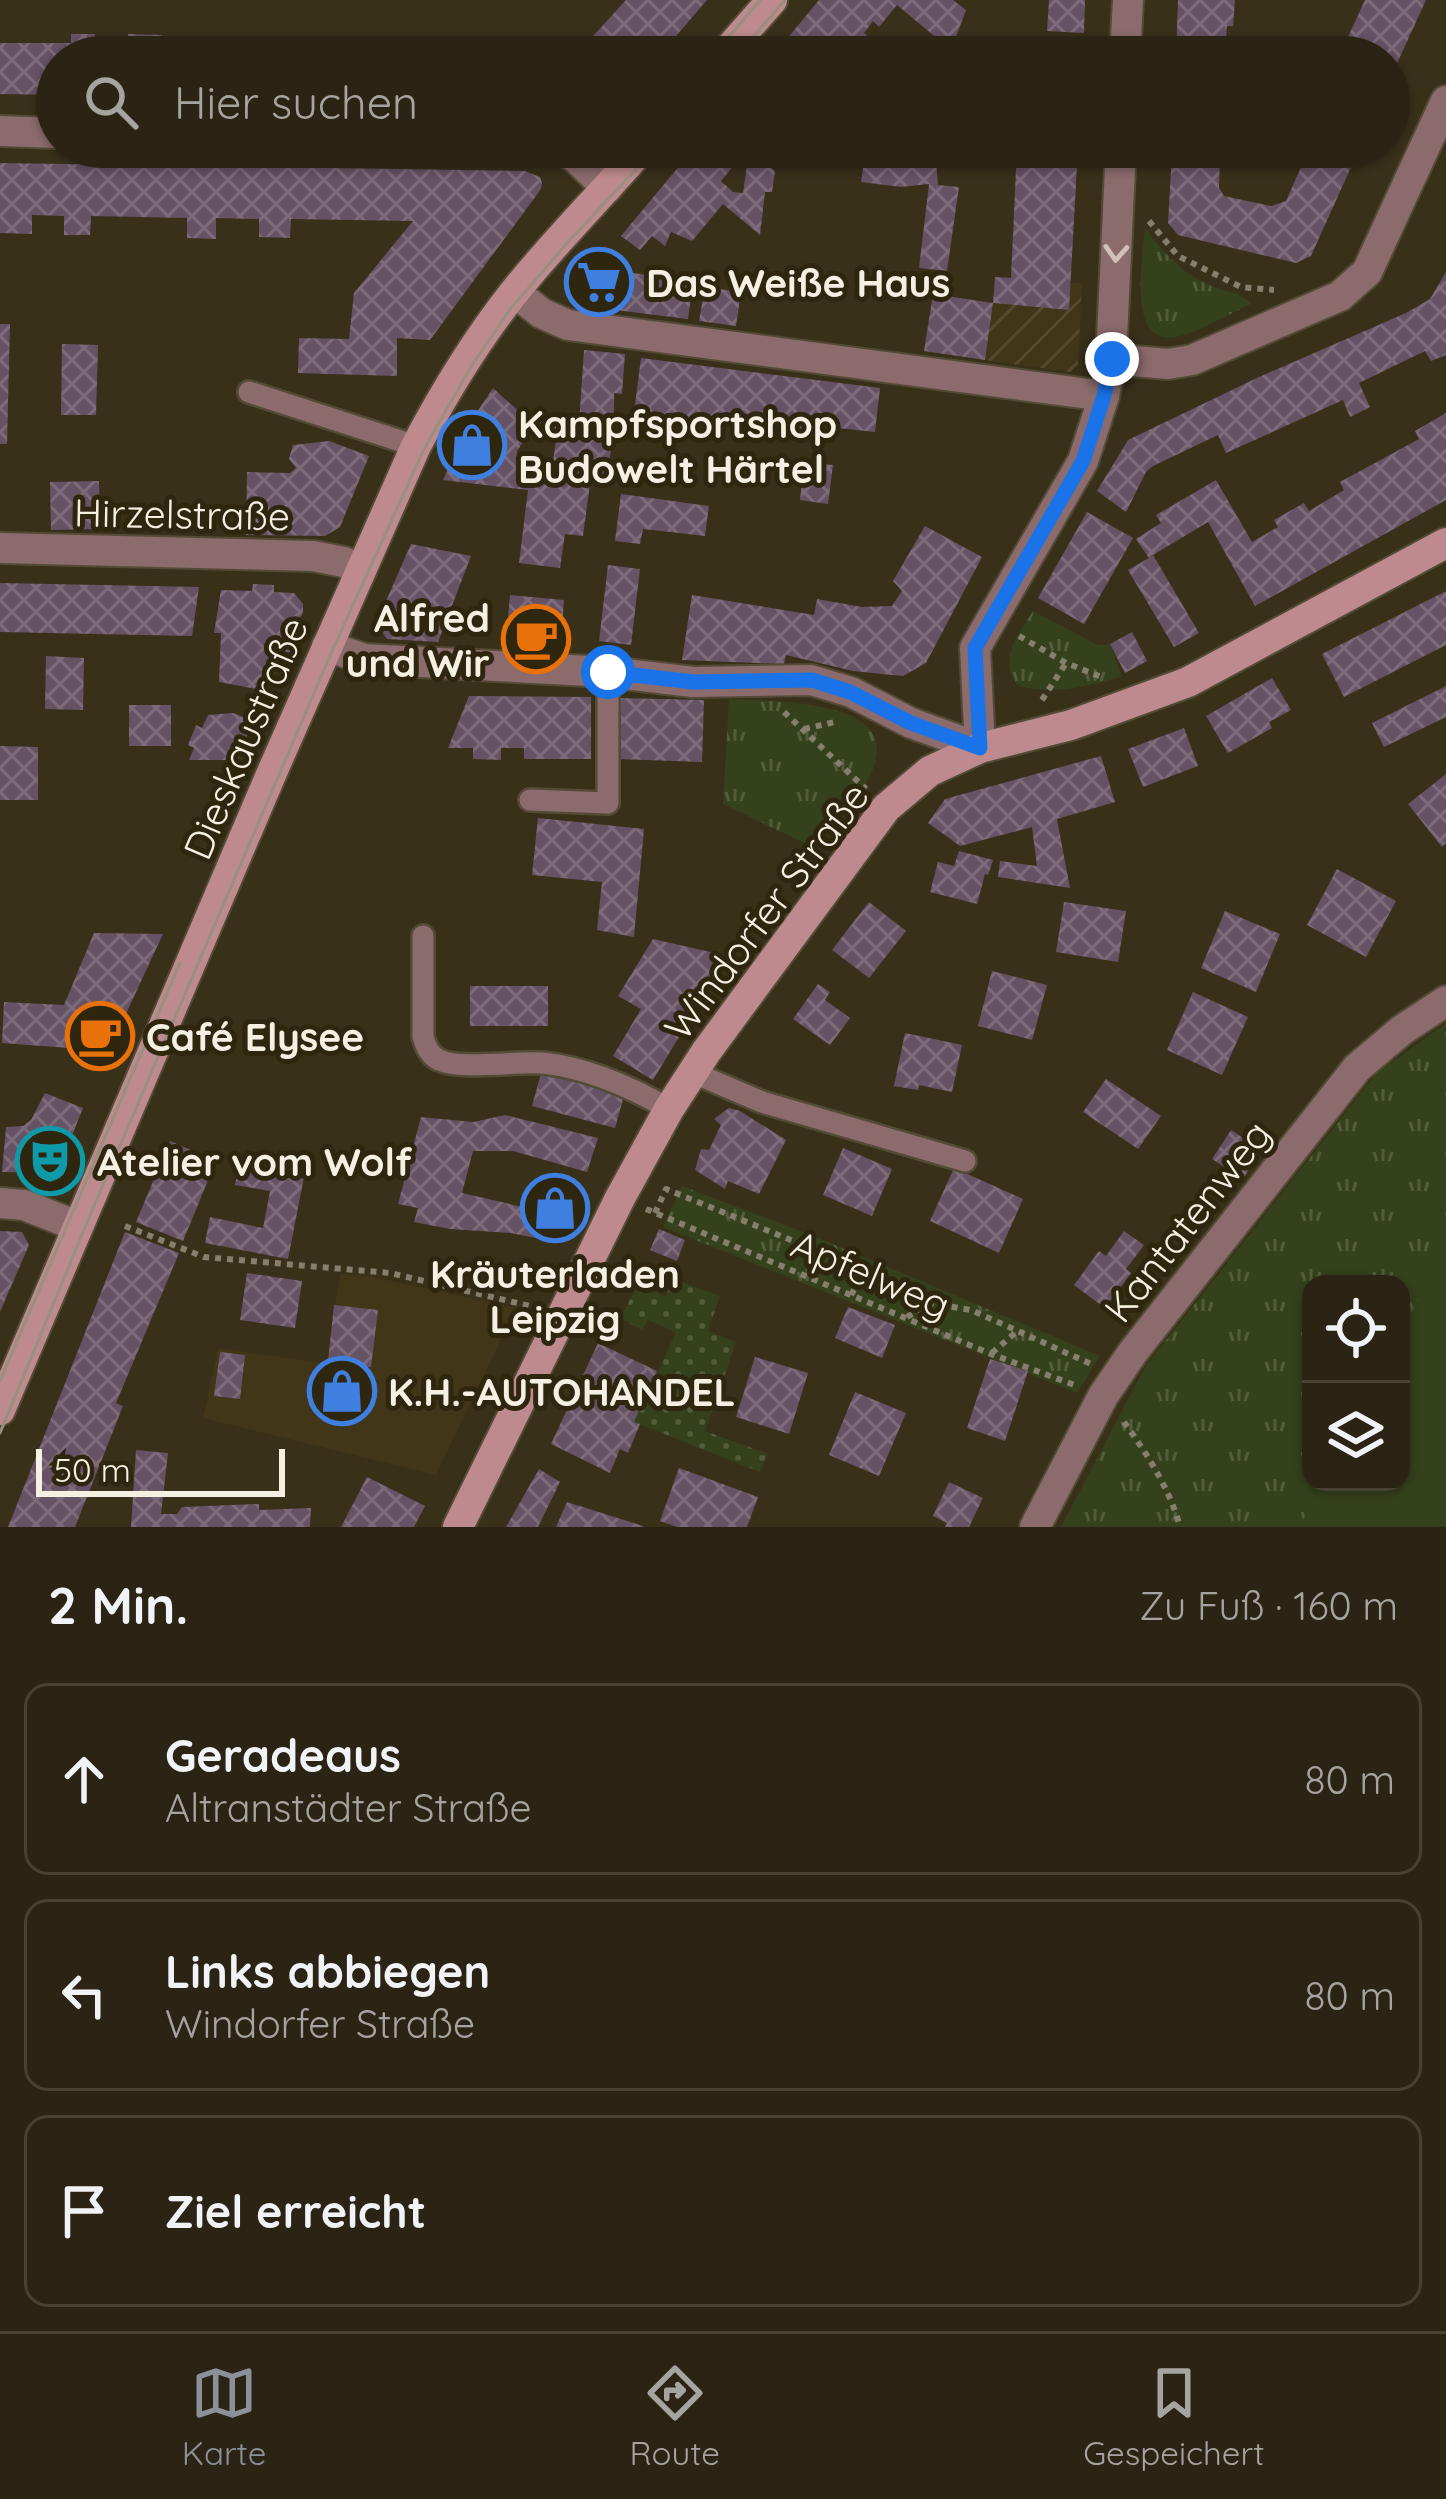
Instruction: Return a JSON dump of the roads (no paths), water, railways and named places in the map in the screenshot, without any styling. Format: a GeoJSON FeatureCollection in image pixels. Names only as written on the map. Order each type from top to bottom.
{"type":"FeatureCollection","features":[{"type":"Feature","properties":{"kind":"main road"},"geometry":{"type":"LineString","coordinates":[[740,36],[772,0]]}},
{"type":"Feature","properties":{"kind":"main road","name":"Dieskaustraße"},"geometry":{"type":"LineString","coordinates":[[0,1409],[416,446],[455,377],[514,292],[625,168]]}},
{"type":"Feature","properties":{"kind":"main road","name":"Windorfer Straße"},"geometry":{"type":"LineString","coordinates":[[458,1527],[669,1108],[886,808],[930,771],[980,748],[1071,725],[1188,682],[1446,543]]}},
{"type":"Feature","properties":{"kind":"street"},"geometry":{"type":"LineString","coordinates":[[1126,36],[1128,0]]}},
{"type":"Feature","properties":{"kind":"street"},"geometry":{"type":"LineString","coordinates":[[1112,359],[1168,364],[1192,360],[1340,296],[1367,272],[1446,100]]}},
{"type":"Feature","properties":{"kind":"street"},"geometry":{"type":"LineString","coordinates":[[0,131],[36,132]]}},
{"type":"Feature","properties":{"kind":"street"},"geometry":{"type":"LineString","coordinates":[[586,168],[607,188]]}},
{"type":"Feature","properties":{"kind":"street"},"geometry":{"type":"LineString","coordinates":[[327,646],[364,659],[608,672],[693,682],[812,680],[980,748],[975,648],[1083,461],[1104,396],[1112,359],[1120,168]]}},
{"type":"Feature","properties":{"kind":"street"},"geometry":{"type":"LineString","coordinates":[[514,292],[541,313],[568,325],[1104,396]]}},
{"type":"Feature","properties":{"kind":"street","name":"Hirzelstraße"},"geometry":{"type":"LineString","coordinates":[[0,548],[313,556],[361,570]]}},
{"type":"Feature","properties":{"kind":"street","name":"Kantatenweg"},"geometry":{"type":"LineString","coordinates":[[1035,1527],[1110,1386],[1357,1069],[1402,1030],[1446,1001]]}},
{"type":"Feature","properties":{"kind":"street"},"geometry":{"type":"LineString","coordinates":[[0,1203],[24,1205],[77,1226]]}},
{"type":"Feature","properties":{"kind":"lane"},"geometry":{"type":"LineString","coordinates":[[249,392],[416,446]]}},
{"type":"Feature","properties":{"kind":"lane"},"geometry":{"type":"LineString","coordinates":[[530,800],[608,803],[608,672]]}},
{"type":"Feature","properties":{"kind":"lane"},"geometry":{"type":"LineString","coordinates":[[423,936],[423,1037],[428,1051],[440,1060],[545,1064],[631,1087],[669,1108]]}},
{"type":"Feature","properties":{"kind":"lane"},"geometry":{"type":"LineString","coordinates":[[692,1072],[762,1102],[965,1161]]}},
{"type":"Feature","properties":{"kind":"tram line"},"geometry":{"type":"LineString","coordinates":[[730,36],[760,0]]}},
{"type":"Feature","properties":{"kind":"tram line"},"geometry":{"type":"LineString","coordinates":[[754,36],[785,0]]}},
{"type":"Feature","properties":{"kind":"tram line"},"geometry":{"type":"LineString","coordinates":[[0,1433],[333,649],[424,449],[511,308],[637,168]]}},
{"type":"Feature","properties":{"kind":"tram line"},"geometry":{"type":"LineString","coordinates":[[0,1381],[180,963]]}},
{"type":"Feature","properties":{"kind":"place","name":"Das Weiße Haus"},"geometry":{"type":"Point","coordinates":[599,282]}},
{"type":"Feature","properties":{"kind":"place","name":"Kampfsportshop Budowelt Härtel"},"geometry":{"type":"Point","coordinates":[472,445]}},
{"type":"Feature","properties":{"kind":"place","name":"Alfred und Wir"},"geometry":{"type":"Point","coordinates":[536,639]}},
{"type":"Feature","properties":{"kind":"place","name":"Café Elysee"},"geometry":{"type":"Point","coordinates":[100,1036]}},
{"type":"Feature","properties":{"kind":"place","name":"Atelier vom Wolf"},"geometry":{"type":"Point","coordinates":[50,1161]}},
{"type":"Feature","properties":{"kind":"place","name":"Kräuterladen Leipzig"},"geometry":{"type":"Point","coordinates":[555,1208]}},
{"type":"Feature","properties":{"kind":"place","name":"K.H.-AUTOHANDEL"},"geometry":{"type":"Point","coordinates":[342,1391]}}]}
